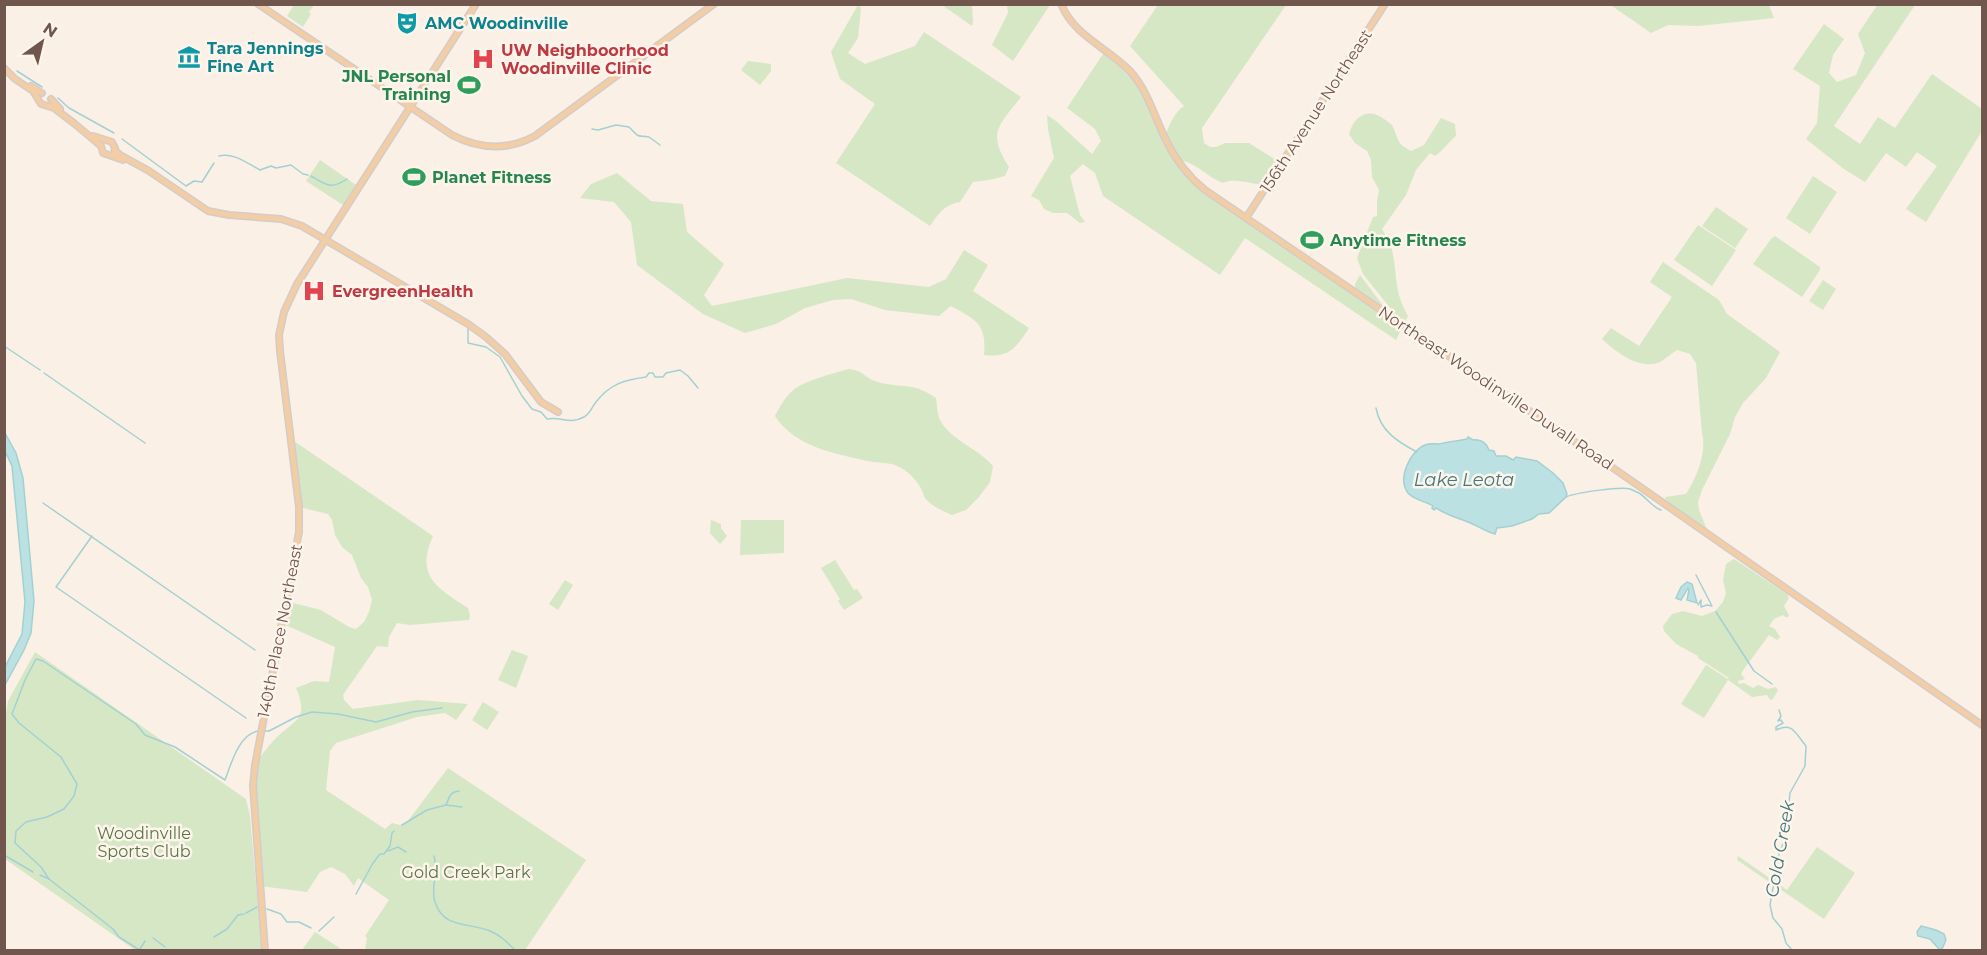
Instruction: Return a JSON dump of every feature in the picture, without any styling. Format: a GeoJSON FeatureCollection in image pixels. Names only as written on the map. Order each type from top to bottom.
{"type":"FeatureCollection","features":[{"type":"Feature","properties":{"kind":"main road"},"geometry":{"type":"LineString","coordinates":[[258,4],[452,135],[474,144],[498,147],[520,143],[552,125],[714,4]]}},
{"type":"Feature","properties":{"kind":"main road","name":"140th Place Northeast"},"geometry":{"type":"LineString","coordinates":[[265,951],[253,786],[299,524],[299,500],[280,351],[279,335],[284,312],[292,292],[325,239],[476,4]]}},
{"type":"Feature","properties":{"kind":"main road","name":"Northeast Woodinville Duvall Road"},"geometry":{"type":"LineString","coordinates":[[1061,4],[1072,24],[1119,62],[1137,80],[1170,148],[1190,176],[1205,190],[1603,461],[1983,725]]}},
{"type":"Feature","properties":{"kind":"main road","name":"156th Avenue Northeast"},"geometry":{"type":"LineString","coordinates":[[1246,218],[1385,4]]}},
{"type":"Feature","properties":{"kind":"main road"},"geometry":{"type":"LineString","coordinates":[[4,62],[24,82],[48,94],[56,106],[103,144]]}},
{"type":"Feature","properties":{"kind":"main road"},"geometry":{"type":"LineString","coordinates":[[4,68],[33,91],[41,104],[46,104],[103,144],[112,142],[120,155],[149,171],[208,211],[227,215],[288,220],[325,239],[468,324],[505,354],[541,402],[558,412]]}},
{"type":"Feature","properties":{"kind":"main road"},"geometry":{"type":"LineString","coordinates":[[38,98],[42,93]]}},
{"type":"Feature","properties":{"kind":"main road"},"geometry":{"type":"LineString","coordinates":[[46,104],[51,99]]}},
{"type":"Feature","properties":{"kind":"main road"},"geometry":{"type":"LineString","coordinates":[[103,144],[103,153],[130,163],[164,185],[171,187]]}},
{"type":"Feature","properties":{"kind":"main road"},"geometry":{"type":"LineString","coordinates":[[110,155],[115,150]]}},
{"type":"Feature","properties":{"kind":"green space"},"geometry":{"type":"Polygon","coordinates":[[[1613,4],[1769,5],[1774,18],[1698,26],[1668,25],[1651,33],[1612,6],[1613,4]]]}},
{"type":"Feature","properties":{"kind":"green space"},"geometry":{"type":"Polygon","coordinates":[[[1878,4],[1915,5],[1834,126],[1860,144],[1878,117],[1895,128],[1932,74],[1982,109],[1982,131],[1926,222],[1906,209],[1937,166],[1917,152],[1906,167],[1886,153],[1865,182],[1844,169],[1806,139],[1817,123],[1820,86],[1793,69],[1824,24],[1844,39],[1833,55],[1829,73],[1837,82],[1856,75],[1865,53],[1858,34],[1878,4]]]}},
{"type":"Feature","properties":{"kind":"green space"},"geometry":{"type":"Polygon","coordinates":[[[294,5],[314,5],[303,27],[287,16],[294,5]]]}},
{"type":"Feature","properties":{"kind":"green space"},"geometry":{"type":"Polygon","coordinates":[[[858,5],[861,8],[858,38],[848,53],[865,64],[915,46],[924,32],[1021,97],[998,130],[998,146],[1009,167],[1005,176],[973,182],[960,202],[946,207],[930,226],[836,163],[875,104],[840,79],[831,52],[858,5]]]}},
{"type":"Feature","properties":{"kind":"green space"},"geometry":{"type":"Polygon","coordinates":[[[942,5],[972,5],[972,26],[942,5]]]}},
{"type":"Feature","properties":{"kind":"green space"},"geometry":{"type":"Polygon","coordinates":[[[1007,5],[1050,5],[1013,61],[992,45],[1008,13],[1007,5]]]}},
{"type":"Feature","properties":{"kind":"green space"},"geometry":{"type":"Polygon","coordinates":[[[1158,5],[1286,5],[1202,128],[1204,143],[1210,147],[1225,143],[1249,143],[1281,163],[1267,185],[1239,181],[1223,183],[1196,167],[1178,160],[1198,184],[1403,324],[1363,274],[1357,258],[1373,217],[1377,216],[1379,190],[1372,177],[1371,160],[1367,151],[1355,143],[1349,134],[1354,122],[1362,115],[1378,115],[1392,125],[1400,143],[1411,151],[1424,145],[1441,118],[1455,124],[1456,136],[1435,156],[1430,153],[1416,170],[1406,195],[1382,229],[1391,247],[1398,290],[1408,316],[1396,340],[1245,238],[1220,275],[1103,196],[1095,173],[1083,164],[1070,176],[1080,215],[1085,222],[1080,223],[1067,213],[1053,213],[1044,209],[1039,200],[1031,196],[1054,158],[1047,115],[1092,154],[1101,141],[1095,129],[1067,108],[1105,51],[1137,80],[1165,137],[1172,120],[1184,106],[1130,46],[1158,5]]]}},
{"type":"Feature","properties":{"kind":"green space"},"geometry":{"type":"Polygon","coordinates":[[[748,61],[771,64],[771,71],[760,85],[741,70],[748,61]]]}},
{"type":"Feature","properties":{"kind":"green space"},"geometry":{"type":"Polygon","coordinates":[[[320,160],[359,187],[346,207],[306,181],[320,160]]]}},
{"type":"Feature","properties":{"kind":"green space"},"geometry":{"type":"Polygon","coordinates":[[[617,173],[651,201],[683,204],[687,232],[724,264],[704,295],[712,306],[847,278],[929,287],[946,279],[964,250],[988,265],[973,291],[1029,328],[1016,346],[1006,353],[993,356],[984,355],[984,336],[978,324],[951,306],[939,316],[885,310],[851,299],[833,300],[805,308],[776,324],[745,333],[703,314],[637,265],[631,222],[614,202],[580,198],[591,184],[617,173]]]}},
{"type":"Feature","properties":{"kind":"green space"},"geometry":{"type":"Polygon","coordinates":[[[1813,176],[1837,192],[1810,234],[1786,218],[1813,176]]]}},
{"type":"Feature","properties":{"kind":"green space"},"geometry":{"type":"Polygon","coordinates":[[[1716,207],[1748,229],[1735,248],[1702,226],[1716,207]]]}},
{"type":"Feature","properties":{"kind":"green space"},"geometry":{"type":"Polygon","coordinates":[[[1698,225],[1736,250],[1712,286],[1674,260],[1698,225]]]}},
{"type":"Feature","properties":{"kind":"green space"},"geometry":{"type":"Polygon","coordinates":[[[1775,236],[1820,267],[1802,297],[1753,264],[1775,236]]]}},
{"type":"Feature","properties":{"kind":"green space"},"geometry":{"type":"Polygon","coordinates":[[[1663,262],[1719,300],[1727,314],[1780,352],[1766,378],[1743,403],[1735,417],[1730,434],[1702,490],[1698,502],[1699,510],[1708,532],[1667,503],[1665,497],[1686,494],[1694,480],[1702,456],[1703,440],[1696,363],[1690,354],[1677,350],[1660,362],[1649,364],[1634,361],[1602,339],[1611,328],[1639,346],[1672,297],[1650,282],[1663,262]]]}},
{"type":"Feature","properties":{"kind":"green space"},"geometry":{"type":"Polygon","coordinates":[[[1360,275],[1384,307],[1383,308],[1355,288],[1360,275]]]}},
{"type":"Feature","properties":{"kind":"green space"},"geometry":{"type":"Polygon","coordinates":[[[1823,280],[1836,289],[1823,310],[1809,301],[1823,280]]]}},
{"type":"Feature","properties":{"kind":"green space"},"geometry":{"type":"Polygon","coordinates":[[[848,369],[858,371],[878,382],[920,389],[936,398],[938,416],[944,426],[993,466],[990,482],[966,510],[952,515],[934,506],[925,498],[917,482],[895,465],[867,461],[816,447],[804,442],[783,427],[775,416],[791,392],[802,384],[848,369]]]}},
{"type":"Feature","properties":{"kind":"green space","name":"Gold Creek Park"},"geometry":{"type":"Polygon","coordinates":[[[291,439],[433,536],[427,561],[432,580],[447,594],[468,608],[470,616],[469,620],[410,625],[397,623],[389,637],[388,647],[377,646],[343,695],[344,700],[353,709],[418,700],[468,704],[456,720],[445,713],[417,717],[336,743],[330,751],[326,790],[385,829],[392,823],[400,825],[407,822],[448,768],[586,860],[525,950],[365,950],[367,938],[365,936],[389,900],[358,878],[354,886],[345,874],[331,867],[320,872],[307,892],[260,886],[255,765],[273,741],[298,718],[301,706],[296,688],[314,681],[329,682],[335,647],[281,623],[285,601],[321,610],[356,629],[364,622],[372,600],[352,555],[342,547],[335,535],[332,520],[328,514],[299,507],[291,439]]]}},
{"type":"Feature","properties":{"kind":"green space"},"geometry":{"type":"Polygon","coordinates":[[[711,520],[721,524],[727,536],[720,544],[710,533],[711,520]]]}},
{"type":"Feature","properties":{"kind":"green space"},"geometry":{"type":"Polygon","coordinates":[[[741,520],[784,520],[784,553],[740,555],[741,520]]]}},
{"type":"Feature","properties":{"kind":"green space"},"geometry":{"type":"Polygon","coordinates":[[[1734,559],[1787,594],[1789,598],[1784,606],[1788,617],[1783,615],[1774,619],[1769,626],[1775,629],[1780,637],[1777,640],[1769,635],[1741,674],[1745,679],[1738,681],[1739,684],[1744,683],[1753,688],[1758,685],[1768,689],[1776,687],[1778,690],[1770,700],[1767,695],[1752,697],[1728,680],[1704,718],[1681,704],[1706,665],[1729,678],[1676,644],[1664,631],[1663,626],[1672,614],[1683,611],[1702,616],[1715,611],[1723,602],[1726,593],[1723,580],[1726,564],[1734,559]]]}},
{"type":"Feature","properties":{"kind":"green space"},"geometry":{"type":"Polygon","coordinates":[[[835,560],[854,590],[857,589],[863,598],[844,610],[821,568],[835,560]]]}},
{"type":"Feature","properties":{"kind":"green space"},"geometry":{"type":"Polygon","coordinates":[[[565,580],[573,585],[558,610],[549,604],[565,580]]]}},
{"type":"Feature","properties":{"kind":"green space"},"geometry":{"type":"Polygon","coordinates":[[[512,650],[528,656],[516,688],[498,680],[512,650]]]}},
{"type":"Feature","properties":{"kind":"green space","name":"Woodinville Sports Club"},"geometry":{"type":"Polygon","coordinates":[[[35,652],[246,799],[250,816],[262,950],[135,950],[5,859],[5,719],[8,701],[35,652]]]}},
{"type":"Feature","properties":{"kind":"green space"},"geometry":{"type":"Polygon","coordinates":[[[483,702],[499,712],[487,730],[472,720],[483,702]]]}},
{"type":"Feature","properties":{"kind":"green space"},"geometry":{"type":"Polygon","coordinates":[[[1817,847],[1855,873],[1824,919],[1737,860],[1738,856],[1787,890],[1817,847]]]}},
{"type":"Feature","properties":{"kind":"green space"},"geometry":{"type":"Polygon","coordinates":[[[315,932],[341,949],[302,950],[315,932]]]}},
{"type":"Feature","properties":{"kind":"water"},"geometry":{"type":"Polygon","coordinates":[[[5,433],[16,453],[23,478],[34,601],[31,633],[5,685],[5,667],[22,634],[25,602],[12,466],[5,451],[5,433]]]}},
{"type":"Feature","properties":{"kind":"water","name":"Lake Leota"},"geometry":{"type":"Polygon","coordinates":[[[1468,437],[1483,442],[1489,450],[1494,451],[1496,456],[1506,456],[1513,460],[1516,457],[1537,461],[1563,483],[1566,497],[1549,513],[1539,514],[1512,526],[1497,528],[1495,534],[1436,508],[1434,510],[1433,506],[1408,493],[1405,487],[1405,473],[1414,453],[1427,444],[1463,440],[1468,437]]]}},
{"type":"Feature","properties":{"kind":"water"},"geometry":{"type":"Polygon","coordinates":[[[1687,582],[1692,584],[1697,603],[1687,600],[1688,588],[1681,600],[1676,598],[1681,587],[1687,582]]]}},
{"type":"Feature","properties":{"kind":"water"},"geometry":{"type":"Polygon","coordinates":[[[1921,926],[1944,934],[1946,940],[1942,949],[1939,949],[1930,939],[1918,936],[1917,932],[1921,926]]]}},
{"type":"Feature","properties":{"kind":"waterway"},"geometry":{"type":"LineString","coordinates":[[17,71],[42,87]]}},
{"type":"Feature","properties":{"kind":"waterway"},"geometry":{"type":"LineString","coordinates":[[58,98],[69,108],[114,133]]}},
{"type":"Feature","properties":{"kind":"waterway"},"geometry":{"type":"LineString","coordinates":[[592,129],[598,130],[616,125],[629,127],[638,135],[649,137],[660,145]]}},
{"type":"Feature","properties":{"kind":"waterway"},"geometry":{"type":"LineString","coordinates":[[122,139],[186,186],[194,181],[202,182],[214,163]]}},
{"type":"Feature","properties":{"kind":"waterway"},"geometry":{"type":"LineString","coordinates":[[219,156],[234,157],[260,170],[271,166],[276,168],[291,165],[308,175]]}},
{"type":"Feature","properties":{"kind":"waterway"},"geometry":{"type":"LineString","coordinates":[[311,176],[329,185],[347,179]]}},
{"type":"Feature","properties":{"kind":"waterway"},"geometry":{"type":"LineString","coordinates":[[468,329],[468,343],[486,347],[500,357],[522,396],[532,409],[541,412],[547,419],[574,420],[584,417],[601,396],[612,387],[624,381],[646,377],[649,373],[653,373],[655,377],[663,377],[666,373],[680,370],[698,388]]}},
{"type":"Feature","properties":{"kind":"waterway"},"geometry":{"type":"LineString","coordinates":[[4,346],[40,370]]}},
{"type":"Feature","properties":{"kind":"waterway"},"geometry":{"type":"LineString","coordinates":[[44,373],[145,443]]}},
{"type":"Feature","properties":{"kind":"waterway"},"geometry":{"type":"LineString","coordinates":[[1376,408],[1381,423],[1391,435],[1417,452]]}},
{"type":"Feature","properties":{"kind":"waterway"},"geometry":{"type":"LineString","coordinates":[[1566,497],[1598,490],[1625,488],[1639,493],[1661,510]]}},
{"type":"Feature","properties":{"kind":"waterway"},"geometry":{"type":"LineString","coordinates":[[43,503],[255,650]]}},
{"type":"Feature","properties":{"kind":"waterway"},"geometry":{"type":"LineString","coordinates":[[92,536],[56,587],[246,718]]}},
{"type":"Feature","properties":{"kind":"waterway"},"geometry":{"type":"LineString","coordinates":[[1696,575],[1712,606],[1701,607],[1701,600],[1698,605]]}},
{"type":"Feature","properties":{"kind":"waterway"},"geometry":{"type":"LineString","coordinates":[[1716,612],[1754,671],[1772,684]]}},
{"type":"Feature","properties":{"kind":"waterway"},"geometry":{"type":"LineString","coordinates":[[49,879],[41,867],[15,843],[16,831],[26,822],[47,817],[64,809],[74,796],[77,784],[61,757],[19,723],[12,714],[36,659],[43,661],[136,724],[145,735],[175,747],[225,780],[241,744],[251,733],[258,731]]}},
{"type":"Feature","properties":{"kind":"waterway"},"geometry":{"type":"LineString","coordinates":[[264,731],[269,731],[296,717],[312,712],[338,714],[376,722],[412,712],[442,708]]}},
{"type":"Feature","properties":{"kind":"waterway","name":"Cold Creek"},"geometry":{"type":"LineString","coordinates":[[1779,710],[1781,716],[1778,721],[1781,720],[1783,723],[1776,727],[1776,730],[1790,728],[1806,746],[1805,766],[1790,793],[1785,839],[1779,854],[1770,905],[1773,918],[1782,929],[1786,943],[1792,950]]}},
{"type":"Feature","properties":{"kind":"waterway"},"geometry":{"type":"LineString","coordinates":[[402,825],[427,810],[446,805],[449,797],[459,791]]}},
{"type":"Feature","properties":{"kind":"waterway"},"geometry":{"type":"LineString","coordinates":[[446,805],[462,807]]}},
{"type":"Feature","properties":{"kind":"waterway"},"geometry":{"type":"LineString","coordinates":[[356,894],[373,863],[390,846],[394,831]]}},
{"type":"Feature","properties":{"kind":"waterway"},"geometry":{"type":"LineString","coordinates":[[388,851],[398,847],[406,852]]}},
{"type":"Feature","properties":{"kind":"waterway"},"geometry":{"type":"LineString","coordinates":[[4,855],[33,872]]}},
{"type":"Feature","properties":{"kind":"waterway"},"geometry":{"type":"LineString","coordinates":[[434,856],[436,869],[433,892],[439,911],[458,924],[482,928],[494,933],[515,950]]}},
{"type":"Feature","properties":{"kind":"waterway"},"geometry":{"type":"LineString","coordinates":[[40,875],[49,879],[113,929],[119,937],[138,949],[145,941]]}},
{"type":"Feature","properties":{"kind":"waterway"},"geometry":{"type":"LineString","coordinates":[[246,913],[257,907]]}},
{"type":"Feature","properties":{"kind":"waterway"},"geometry":{"type":"LineString","coordinates":[[267,909],[281,914],[287,922],[299,922],[311,928]]}},
{"type":"Feature","properties":{"kind":"waterway"},"geometry":{"type":"LineString","coordinates":[[214,937],[227,929],[238,915],[244,914]]}},
{"type":"Feature","properties":{"kind":"waterway"},"geometry":{"type":"LineString","coordinates":[[319,931],[334,917]]}},
{"type":"Feature","properties":{"kind":"waterway"},"geometry":{"type":"LineString","coordinates":[[153,938],[165,947]]}},
{"type":"Feature","properties":{"kind":"place","name":"AMC Woodinville"},"geometry":{"type":"Point","coordinates":[407,23]}},
{"type":"Feature","properties":{"kind":"place","name":"Tara Jennings Fine Art"},"geometry":{"type":"Point","coordinates":[189,57]}},
{"type":"Feature","properties":{"kind":"place","name":"UW Neighboorhood Woodinville Clinic"},"geometry":{"type":"Point","coordinates":[483,59]}},
{"type":"Feature","properties":{"kind":"place","name":"JNL Personal Training"},"geometry":{"type":"Point","coordinates":[469,85]}},
{"type":"Feature","properties":{"kind":"place","name":"Planet Fitness"},"geometry":{"type":"Point","coordinates":[414,177]}},
{"type":"Feature","properties":{"kind":"place","name":"Anytime Fitness"},"geometry":{"type":"Point","coordinates":[1312,240]}},
{"type":"Feature","properties":{"kind":"place","name":"EvergreenHealth"},"geometry":{"type":"Point","coordinates":[314,291]}}]}
